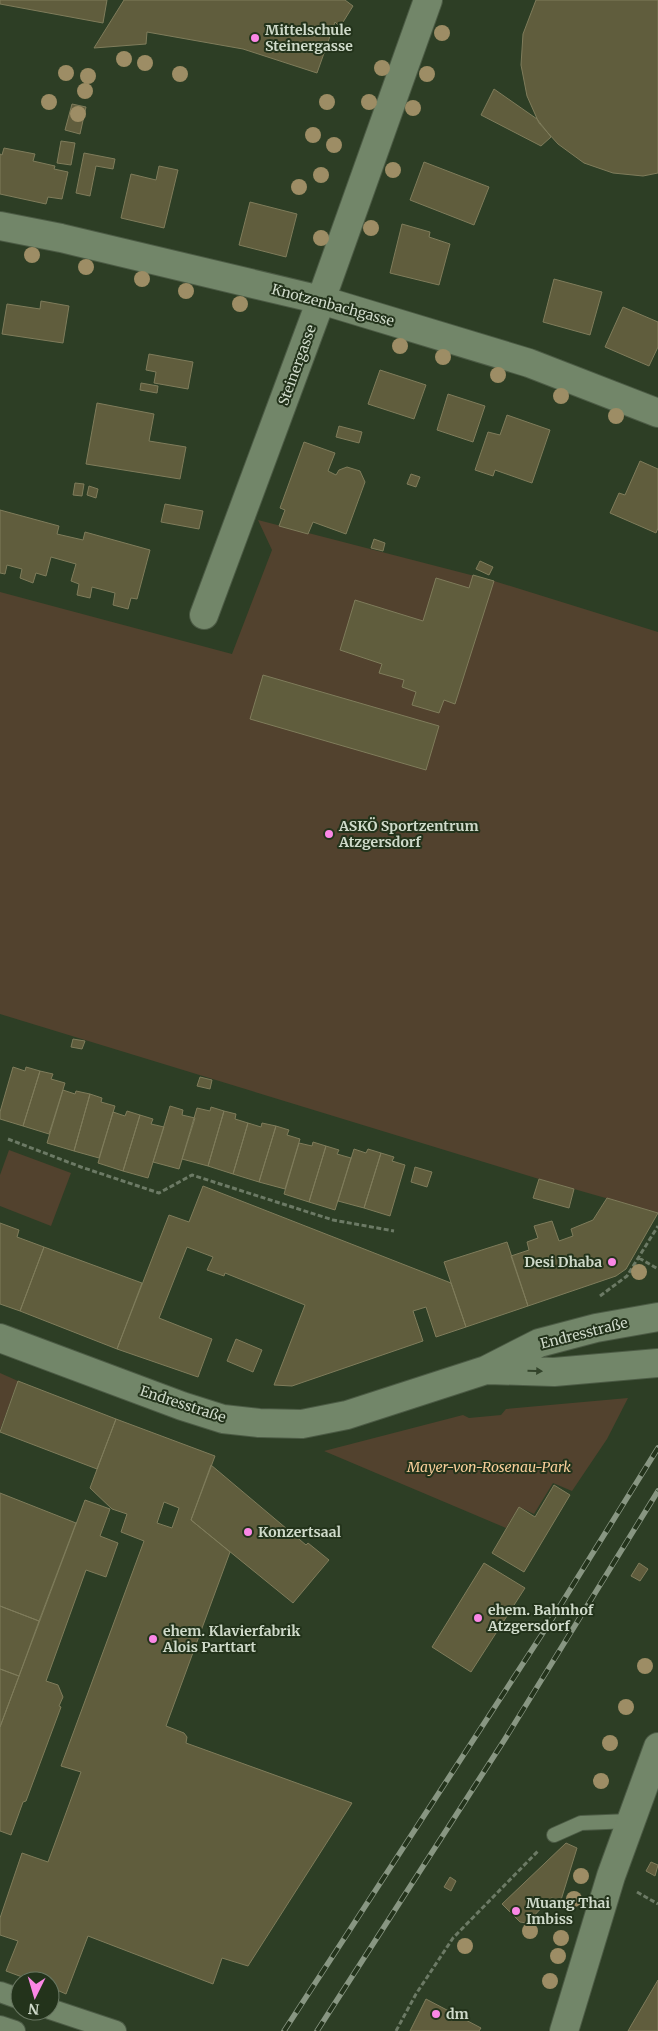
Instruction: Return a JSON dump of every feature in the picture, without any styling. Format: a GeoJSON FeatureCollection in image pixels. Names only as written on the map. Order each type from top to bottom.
{"type":"FeatureCollection","features":[{"type":"Feature","properties":{"kind":"street","name":"Steinergasse"},"geometry":{"type":"LineString","coordinates":[[204,615],[321,300],[428,0]]}},
{"type":"Feature","properties":{"kind":"street","name":"Knotzenbachgasse"},"geometry":{"type":"LineString","coordinates":[[0,226],[61,238],[321,300],[529,363],[658,413]]}},
{"type":"Feature","properties":{"kind":"street","name":"Endresstraße"},"geometry":{"type":"LineString","coordinates":[[0,1338],[182,1406],[223,1419],[259,1423],[302,1424],[347,1415],[486,1370],[539,1343],[596,1328],[658,1317]]}},
{"type":"Feature","properties":{"kind":"street","name":"Endresstraße"},"geometry":{"type":"LineString","coordinates":[[486,1370],[554,1372],[658,1363]]}},
{"type":"Feature","properties":{"kind":"street"},"geometry":{"type":"LineString","coordinates":[[564,2031],[600,1911],[658,1746]]}},
{"type":"Feature","properties":{"kind":"street"},"geometry":{"type":"LineString","coordinates":[[60,2012],[116,2031]]}},
{"type":"Feature","properties":{"kind":"street"},"geometry":{"type":"LineString","coordinates":[[0,2026],[15,2031]]}},
{"type":"Feature","properties":{"kind":"lane"},"geometry":{"type":"LineString","coordinates":[[554,1835],[581,1823],[631,1821]]}},
{"type":"Feature","properties":{"kind":"path"},"geometry":{"type":"LineString","coordinates":[[8,1139],[81,1167],[159,1193],[192,1175],[332,1220],[394,1231]]}},
{"type":"Feature","properties":{"kind":"path"},"geometry":{"type":"LineString","coordinates":[[593,1302],[627,1276],[658,1226]]}},
{"type":"Feature","properties":{"kind":"path"},"geometry":{"type":"LineString","coordinates":[[639,1258],[658,1269]]}},
{"type":"Feature","properties":{"kind":"path"},"geometry":{"type":"LineString","coordinates":[[396,2031],[416,1994],[453,1938],[554,1835]]}},
{"type":"Feature","properties":{"kind":"path"},"geometry":{"type":"LineString","coordinates":[[630,1888],[658,1904]]}},
{"type":"Feature","properties":{"kind":"green space","name":"ASKÖ Sportzentrum Atzgersdorf"},"geometry":{"type":"Polygon","coordinates":[[[258,520],[494,581],[658,632],[658,1213],[539,1179],[0,1014],[0,592],[232,654],[272,550],[258,520]]]}},
{"type":"Feature","properties":{"kind":"green space"},"geometry":{"type":"Polygon","coordinates":[[[9,1150],[71,1173],[51,1226],[0,1206],[0,1175],[9,1150]]]}},
{"type":"Feature","properties":{"kind":"green space"},"geometry":{"type":"Polygon","coordinates":[[[0,1373],[18,1381],[0,1430],[0,1373]]]}},
{"type":"Feature","properties":{"kind":"green space","name":"Mayer-von-Rosenau-Park"},"geometry":{"type":"Polygon","coordinates":[[[628,1398],[607,1439],[572,1491],[553,1483],[534,1514],[519,1507],[506,1528],[324,1451],[463,1415],[469,1418],[501,1415],[506,1409],[628,1398]]]}},
{"type":"Feature","properties":{"kind":"building"},"geometry":{"type":"Polygon","coordinates":[[[0,0],[107,0],[103,23],[0,4],[0,0]]]}},
{"type":"Feature","properties":{"kind":"building","name":"Mittelschule Steinergasse"},"geometry":{"type":"Polygon","coordinates":[[[124,0],[345,0],[353,6],[340,27],[335,22],[317,73],[243,49],[147,32],[146,44],[94,48],[124,0]]]}},
{"type":"Feature","properties":{"kind":"building"},"geometry":{"type":"Polygon","coordinates":[[[536,0],[658,0],[658,173],[643,176],[613,173],[584,163],[558,144],[539,123],[527,96],[521,65],[523,34],[536,0]]]}},
{"type":"Feature","properties":{"kind":"building"},"geometry":{"type":"Polygon","coordinates":[[[494,89],[537,119],[551,137],[541,146],[481,115],[494,89]]]}},
{"type":"Feature","properties":{"kind":"building"},"geometry":{"type":"Polygon","coordinates":[[[72,104],[86,107],[80,134],[65,130],[72,104]]]}},
{"type":"Feature","properties":{"kind":"building"},"geometry":{"type":"Polygon","coordinates":[[[61,141],[75,143],[71,165],[57,163],[61,141]]]}},
{"type":"Feature","properties":{"kind":"building"},"geometry":{"type":"Polygon","coordinates":[[[4,148],[35,154],[33,161],[55,166],[54,169],[68,172],[62,199],[48,197],[46,204],[0,194],[0,154],[2,155],[4,148]]]}},
{"type":"Feature","properties":{"kind":"building"},"geometry":{"type":"Polygon","coordinates":[[[84,153],[115,159],[113,169],[96,166],[90,196],[76,193],[84,153]]]}},
{"type":"Feature","properties":{"kind":"building"},"geometry":{"type":"Polygon","coordinates":[[[424,162],[489,187],[474,225],[410,200],[424,162]]]}},
{"type":"Feature","properties":{"kind":"building"},"geometry":{"type":"Polygon","coordinates":[[[159,166],[178,170],[164,228],[121,218],[131,174],[156,180],[159,166]]]}},
{"type":"Feature","properties":{"kind":"building"},"geometry":{"type":"Polygon","coordinates":[[[250,202],[297,214],[286,257],[239,245],[250,202]]]}},
{"type":"Feature","properties":{"kind":"building"},"geometry":{"type":"Polygon","coordinates":[[[402,224],[430,232],[429,237],[450,244],[439,285],[390,273],[402,224]]]}},
{"type":"Feature","properties":{"kind":"building"},"geometry":{"type":"Polygon","coordinates":[[[554,279],[602,292],[590,335],[543,322],[554,279]]]}},
{"type":"Feature","properties":{"kind":"building"},"geometry":{"type":"Polygon","coordinates":[[[41,301],[69,306],[63,343],[2,334],[7,304],[40,309],[41,301]]]}},
{"type":"Feature","properties":{"kind":"building"},"geometry":{"type":"Polygon","coordinates":[[[623,307],[658,322],[658,347],[649,366],[605,347],[623,307]]]}},
{"type":"Feature","properties":{"kind":"building"},"geometry":{"type":"Polygon","coordinates":[[[149,354],[193,362],[188,389],[154,383],[156,372],[146,370],[149,354]]]}},
{"type":"Feature","properties":{"kind":"building"},"geometry":{"type":"Polygon","coordinates":[[[380,370],[426,385],[414,419],[368,404],[380,370]]]}},
{"type":"Feature","properties":{"kind":"building"},"geometry":{"type":"Polygon","coordinates":[[[141,383],[158,386],[157,393],[140,390],[141,383]]]}},
{"type":"Feature","properties":{"kind":"building"},"geometry":{"type":"Polygon","coordinates":[[[448,394],[485,406],[473,442],[437,430],[448,394]]]}},
{"type":"Feature","properties":{"kind":"building"},"geometry":{"type":"Polygon","coordinates":[[[97,403],[154,414],[149,441],[186,447],[180,479],[86,464],[97,403]]]}},
{"type":"Feature","properties":{"kind":"building"},"geometry":{"type":"Polygon","coordinates":[[[507,415],[550,430],[532,483],[495,470],[493,476],[475,470],[488,432],[500,435],[507,415]]]}},
{"type":"Feature","properties":{"kind":"building"},"geometry":{"type":"Polygon","coordinates":[[[339,426],[362,432],[359,443],[336,437],[339,426]]]}},
{"type":"Feature","properties":{"kind":"building"},"geometry":{"type":"Polygon","coordinates":[[[304,442],[335,453],[328,471],[336,475],[339,470],[347,467],[360,471],[365,482],[346,534],[313,522],[308,534],[279,526],[285,510],[280,508],[304,442]]]}},
{"type":"Feature","properties":{"kind":"building"},"geometry":{"type":"Polygon","coordinates":[[[640,461],[658,469],[658,528],[656,533],[610,513],[619,493],[625,495],[640,461]]]}},
{"type":"Feature","properties":{"kind":"building"},"geometry":{"type":"Polygon","coordinates":[[[411,474],[420,477],[416,487],[407,484],[411,474]]]}},
{"type":"Feature","properties":{"kind":"building"},"geometry":{"type":"Polygon","coordinates":[[[75,483],[84,484],[82,496],[73,495],[75,483]]]}},
{"type":"Feature","properties":{"kind":"building"},"geometry":{"type":"Polygon","coordinates":[[[89,486],[98,489],[96,498],[87,495],[89,486]]]}},
{"type":"Feature","properties":{"kind":"building"},"geometry":{"type":"Polygon","coordinates":[[[165,504],[203,511],[199,529],[161,522],[165,504]]]}},
{"type":"Feature","properties":{"kind":"building"},"geometry":{"type":"Polygon","coordinates":[[[0,510],[59,526],[57,534],[83,540],[85,532],[150,550],[137,599],[131,598],[128,609],[113,605],[115,593],[92,587],[90,598],[77,595],[79,584],[71,581],[76,564],[51,557],[46,576],[36,573],[33,583],[20,578],[22,569],[7,565],[5,574],[0,573],[0,510]]]}},
{"type":"Feature","properties":{"kind":"building"},"geometry":{"type":"Polygon","coordinates":[[[374,539],[385,543],[383,551],[371,548],[374,539]]]}},
{"type":"Feature","properties":{"kind":"building"},"geometry":{"type":"Polygon","coordinates":[[[480,561],[493,567],[489,575],[476,569],[480,561]]]}},
{"type":"Feature","properties":{"kind":"building"},"geometry":{"type":"Polygon","coordinates":[[[473,575],[494,581],[455,704],[444,700],[439,713],[412,705],[416,692],[402,687],[404,680],[379,673],[382,664],[340,650],[355,600],[423,621],[436,578],[469,588],[473,575]]]}},
{"type":"Feature","properties":{"kind":"building"},"geometry":{"type":"Polygon","coordinates":[[[263,675],[439,726],[426,770],[250,719],[263,675]]]}},
{"type":"Feature","properties":{"kind":"building"},"geometry":{"type":"Polygon","coordinates":[[[73,1039],[85,1041],[82,1049],[71,1047],[73,1039]]]}},
{"type":"Feature","properties":{"kind":"building"},"geometry":{"type":"Polygon","coordinates":[[[13,1067],[25,1071],[26,1067],[40,1071],[23,1126],[0,1119],[0,1112],[13,1067]]]}},
{"type":"Feature","properties":{"kind":"building"},"geometry":{"type":"Polygon","coordinates":[[[40,1071],[53,1074],[51,1079],[65,1083],[49,1134],[23,1126],[40,1071]]]}},
{"type":"Feature","properties":{"kind":"building"},"geometry":{"type":"Polygon","coordinates":[[[200,1077],[212,1080],[210,1089],[197,1086],[200,1077]]]}},
{"type":"Feature","properties":{"kind":"building"},"geometry":{"type":"Polygon","coordinates":[[[63,1090],[75,1094],[76,1091],[90,1094],[74,1151],[47,1143],[63,1090]]]}},
{"type":"Feature","properties":{"kind":"building"},"geometry":{"type":"Polygon","coordinates":[[[90,1094],[102,1098],[101,1102],[115,1106],[99,1158],[74,1151],[90,1094]]]}},
{"type":"Feature","properties":{"kind":"building"},"geometry":{"type":"Polygon","coordinates":[[[170,1106],[183,1110],[182,1115],[195,1118],[179,1169],[153,1162],[170,1106]]]}},
{"type":"Feature","properties":{"kind":"building"},"geometry":{"type":"Polygon","coordinates":[[[211,1107],[224,1111],[208,1166],[182,1159],[197,1108],[210,1111],[211,1107]]]}},
{"type":"Feature","properties":{"kind":"building"},"geometry":{"type":"Polygon","coordinates":[[[127,1111],[140,1115],[123,1171],[98,1163],[113,1112],[125,1116],[127,1111]]]}},
{"type":"Feature","properties":{"kind":"building"},"geometry":{"type":"Polygon","coordinates":[[[224,1111],[236,1114],[235,1119],[248,1123],[233,1174],[208,1166],[224,1111]]]}},
{"type":"Feature","properties":{"kind":"building"},"geometry":{"type":"Polygon","coordinates":[[[140,1115],[153,1119],[151,1124],[164,1127],[148,1178],[123,1171],[140,1115]]]}},
{"type":"Feature","properties":{"kind":"building"},"geometry":{"type":"Polygon","coordinates":[[[248,1123],[261,1127],[262,1123],[276,1126],[259,1182],[233,1174],[248,1123]]]}},
{"type":"Feature","properties":{"kind":"building"},"geometry":{"type":"Polygon","coordinates":[[[276,1126],[289,1130],[287,1135],[300,1139],[285,1189],[259,1182],[276,1126]]]}},
{"type":"Feature","properties":{"kind":"building"},"geometry":{"type":"Polygon","coordinates":[[[313,1142],[326,1146],[309,1202],[284,1194],[299,1143],[312,1146],[313,1142]]]}},
{"type":"Feature","properties":{"kind":"building"},"geometry":{"type":"Polygon","coordinates":[[[326,1146],[339,1150],[337,1154],[351,1158],[335,1210],[309,1202],[326,1146]]]}},
{"type":"Feature","properties":{"kind":"building"},"geometry":{"type":"Polygon","coordinates":[[[354,1149],[366,1153],[368,1149],[381,1153],[364,1208],[338,1201],[354,1149]]]}},
{"type":"Feature","properties":{"kind":"building"},"geometry":{"type":"Polygon","coordinates":[[[381,1153],[394,1157],[392,1161],[405,1165],[390,1216],[364,1208],[381,1153]]]}},
{"type":"Feature","properties":{"kind":"building"},"geometry":{"type":"Polygon","coordinates":[[[415,1167],[432,1172],[427,1187],[411,1182],[415,1167]]]}},
{"type":"Feature","properties":{"kind":"building"},"geometry":{"type":"Polygon","coordinates":[[[539,1179],[574,1189],[569,1208],[533,1198],[539,1179]]]}},
{"type":"Feature","properties":{"kind":"building"},"geometry":{"type":"Polygon","coordinates":[[[203,1186],[451,1283],[466,1327],[436,1337],[426,1307],[413,1311],[423,1341],[292,1386],[274,1385],[305,1305],[225,1273],[224,1276],[207,1270],[213,1257],[187,1247],[159,1318],[212,1339],[198,1377],[117,1349],[169,1215],[189,1222],[203,1186]]]}},
{"type":"Feature","properties":{"kind":"building"},"geometry":{"type":"Polygon","coordinates":[[[607,1198],[658,1213],[626,1269],[616,1276],[528,1306],[511,1256],[529,1250],[527,1242],[538,1238],[534,1226],[552,1221],[559,1241],[573,1236],[571,1229],[593,1220],[607,1198]]]}},
{"type":"Feature","properties":{"kind":"building"},"geometry":{"type":"Polygon","coordinates":[[[0,1223],[19,1230],[17,1237],[44,1247],[20,1311],[0,1304],[0,1223]]]}},
{"type":"Feature","properties":{"kind":"building"},"geometry":{"type":"Polygon","coordinates":[[[507,1242],[528,1306],[466,1327],[444,1262],[507,1242]]]}},
{"type":"Feature","properties":{"kind":"building"},"geometry":{"type":"Polygon","coordinates":[[[44,1247],[142,1283],[117,1349],[20,1311],[44,1247]]]}},
{"type":"Feature","properties":{"kind":"building"},"geometry":{"type":"Polygon","coordinates":[[[236,1339],[262,1350],[253,1372],[227,1361],[236,1339]]]}},
{"type":"Feature","properties":{"kind":"building"},"geometry":{"type":"Polygon","coordinates":[[[18,1381],[116,1419],[97,1469],[0,1432],[18,1381]]]}},
{"type":"Feature","properties":{"kind":"building","name":"ehem. Klavierfabrik Alois Parttart"},"geometry":{"type":"Polygon","coordinates":[[[116,1419],[215,1456],[191,1520],[230,1552],[166,1726],[184,1733],[187,1737],[186,1743],[352,1803],[248,1966],[222,1958],[213,1984],[88,1936],[66,1994],[60,1991],[60,1971],[6,1971],[18,1941],[0,1935],[0,1918],[22,1853],[48,1862],[81,1772],[61,1766],[144,1541],[121,1532],[127,1514],[112,1509],[90,1488],[116,1419]],[[164,1502],[157,1523],[172,1528],[179,1508],[164,1502]]]}},
{"type":"Feature","properties":{"kind":"building","name":"Konzertsaal"},"geometry":{"type":"Polygon","coordinates":[[[211,1465],[306,1545],[308,1543],[329,1560],[293,1603],[191,1520],[211,1465]]]}},
{"type":"Feature","properties":{"kind":"building"},"geometry":{"type":"Polygon","coordinates":[[[554,1485],[570,1495],[524,1572],[492,1553],[519,1507],[535,1517],[554,1485]]]}},
{"type":"Feature","properties":{"kind":"building"},"geometry":{"type":"Polygon","coordinates":[[[0,1493],[76,1523],[39,1621],[0,1606],[0,1493]]]}},
{"type":"Feature","properties":{"kind":"building"},"geometry":{"type":"Polygon","coordinates":[[[85,1500],[110,1509],[100,1536],[118,1543],[106,1577],[86,1570],[46,1681],[58,1685],[63,1697],[59,1706],[61,1707],[26,1801],[23,1802],[11,1835],[0,1831],[0,1727],[85,1500]]]}},
{"type":"Feature","properties":{"kind":"building","name":"ehem. Bahnhof Atzgersdorf"},"geometry":{"type":"Polygon","coordinates":[[[484,1563],[525,1588],[471,1672],[432,1647],[484,1563]]]}},
{"type":"Feature","properties":{"kind":"building"},"geometry":{"type":"Polygon","coordinates":[[[639,1563],[648,1569],[640,1581],[631,1576],[639,1563]]]}},
{"type":"Feature","properties":{"kind":"building"},"geometry":{"type":"Polygon","coordinates":[[[0,1606],[39,1621],[19,1676],[0,1669],[0,1606]]]}},
{"type":"Feature","properties":{"kind":"building"},"geometry":{"type":"Polygon","coordinates":[[[0,1669],[19,1676],[0,1727],[0,1669]]]}},
{"type":"Feature","properties":{"kind":"building"},"geometry":{"type":"Polygon","coordinates":[[[566,1843],[577,1848],[561,1900],[551,1898],[527,1923],[520,1922],[502,1904],[566,1843]]]}},
{"type":"Feature","properties":{"kind":"building"},"geometry":{"type":"Polygon","coordinates":[[[651,1862],[658,1865],[655,1876],[646,1871],[651,1862]]]}},
{"type":"Feature","properties":{"kind":"building"},"geometry":{"type":"Polygon","coordinates":[[[450,1877],[456,1881],[451,1891],[444,1887],[450,1877]]]}},
{"type":"Feature","properties":{"kind":"building"},"geometry":{"type":"Polygon","coordinates":[[[658,1980],[658,2031],[628,2031],[632,2024],[658,1980]]]}},
{"type":"Feature","properties":{"kind":"building","name":"dm"},"geometry":{"type":"Polygon","coordinates":[[[426,1999],[481,2028],[479,2031],[410,2031],[426,1999]]]}},
{"type":"Feature","properties":{"kind":"railway"},"geometry":{"type":"LineString","coordinates":[[284,2031],[550,1622],[658,1448]]}},
{"type":"Feature","properties":{"kind":"railway"},"geometry":{"type":"LineString","coordinates":[[317,2031],[505,1739],[658,1491]]}},
{"type":"Feature","properties":{"kind":"place","name":"Mittelschule Steinergasse"},"geometry":{"type":"Point","coordinates":[255,38]}},
{"type":"Feature","properties":{"kind":"place","name":"ASKÖ Sportzentrum Atzgersdorf"},"geometry":{"type":"Point","coordinates":[329,834]}},
{"type":"Feature","properties":{"kind":"place","name":"Desi Dhaba"},"geometry":{"type":"Point","coordinates":[612,1262]}},
{"type":"Feature","properties":{"kind":"place","name":"Konzertsaal"},"geometry":{"type":"Point","coordinates":[248,1532]}},
{"type":"Feature","properties":{"kind":"place","name":"ehem. Bahnhof Atzgersdorf"},"geometry":{"type":"Point","coordinates":[478,1618]}},
{"type":"Feature","properties":{"kind":"place","name":"ehem. Klavierfabrik Alois Parttart"},"geometry":{"type":"Point","coordinates":[153,1639]}},
{"type":"Feature","properties":{"kind":"place","name":"Muang Thai Imbiss"},"geometry":{"type":"Point","coordinates":[516,1911]}},
{"type":"Feature","properties":{"kind":"place","name":"dm"},"geometry":{"type":"Point","coordinates":[436,2014]}}]}
